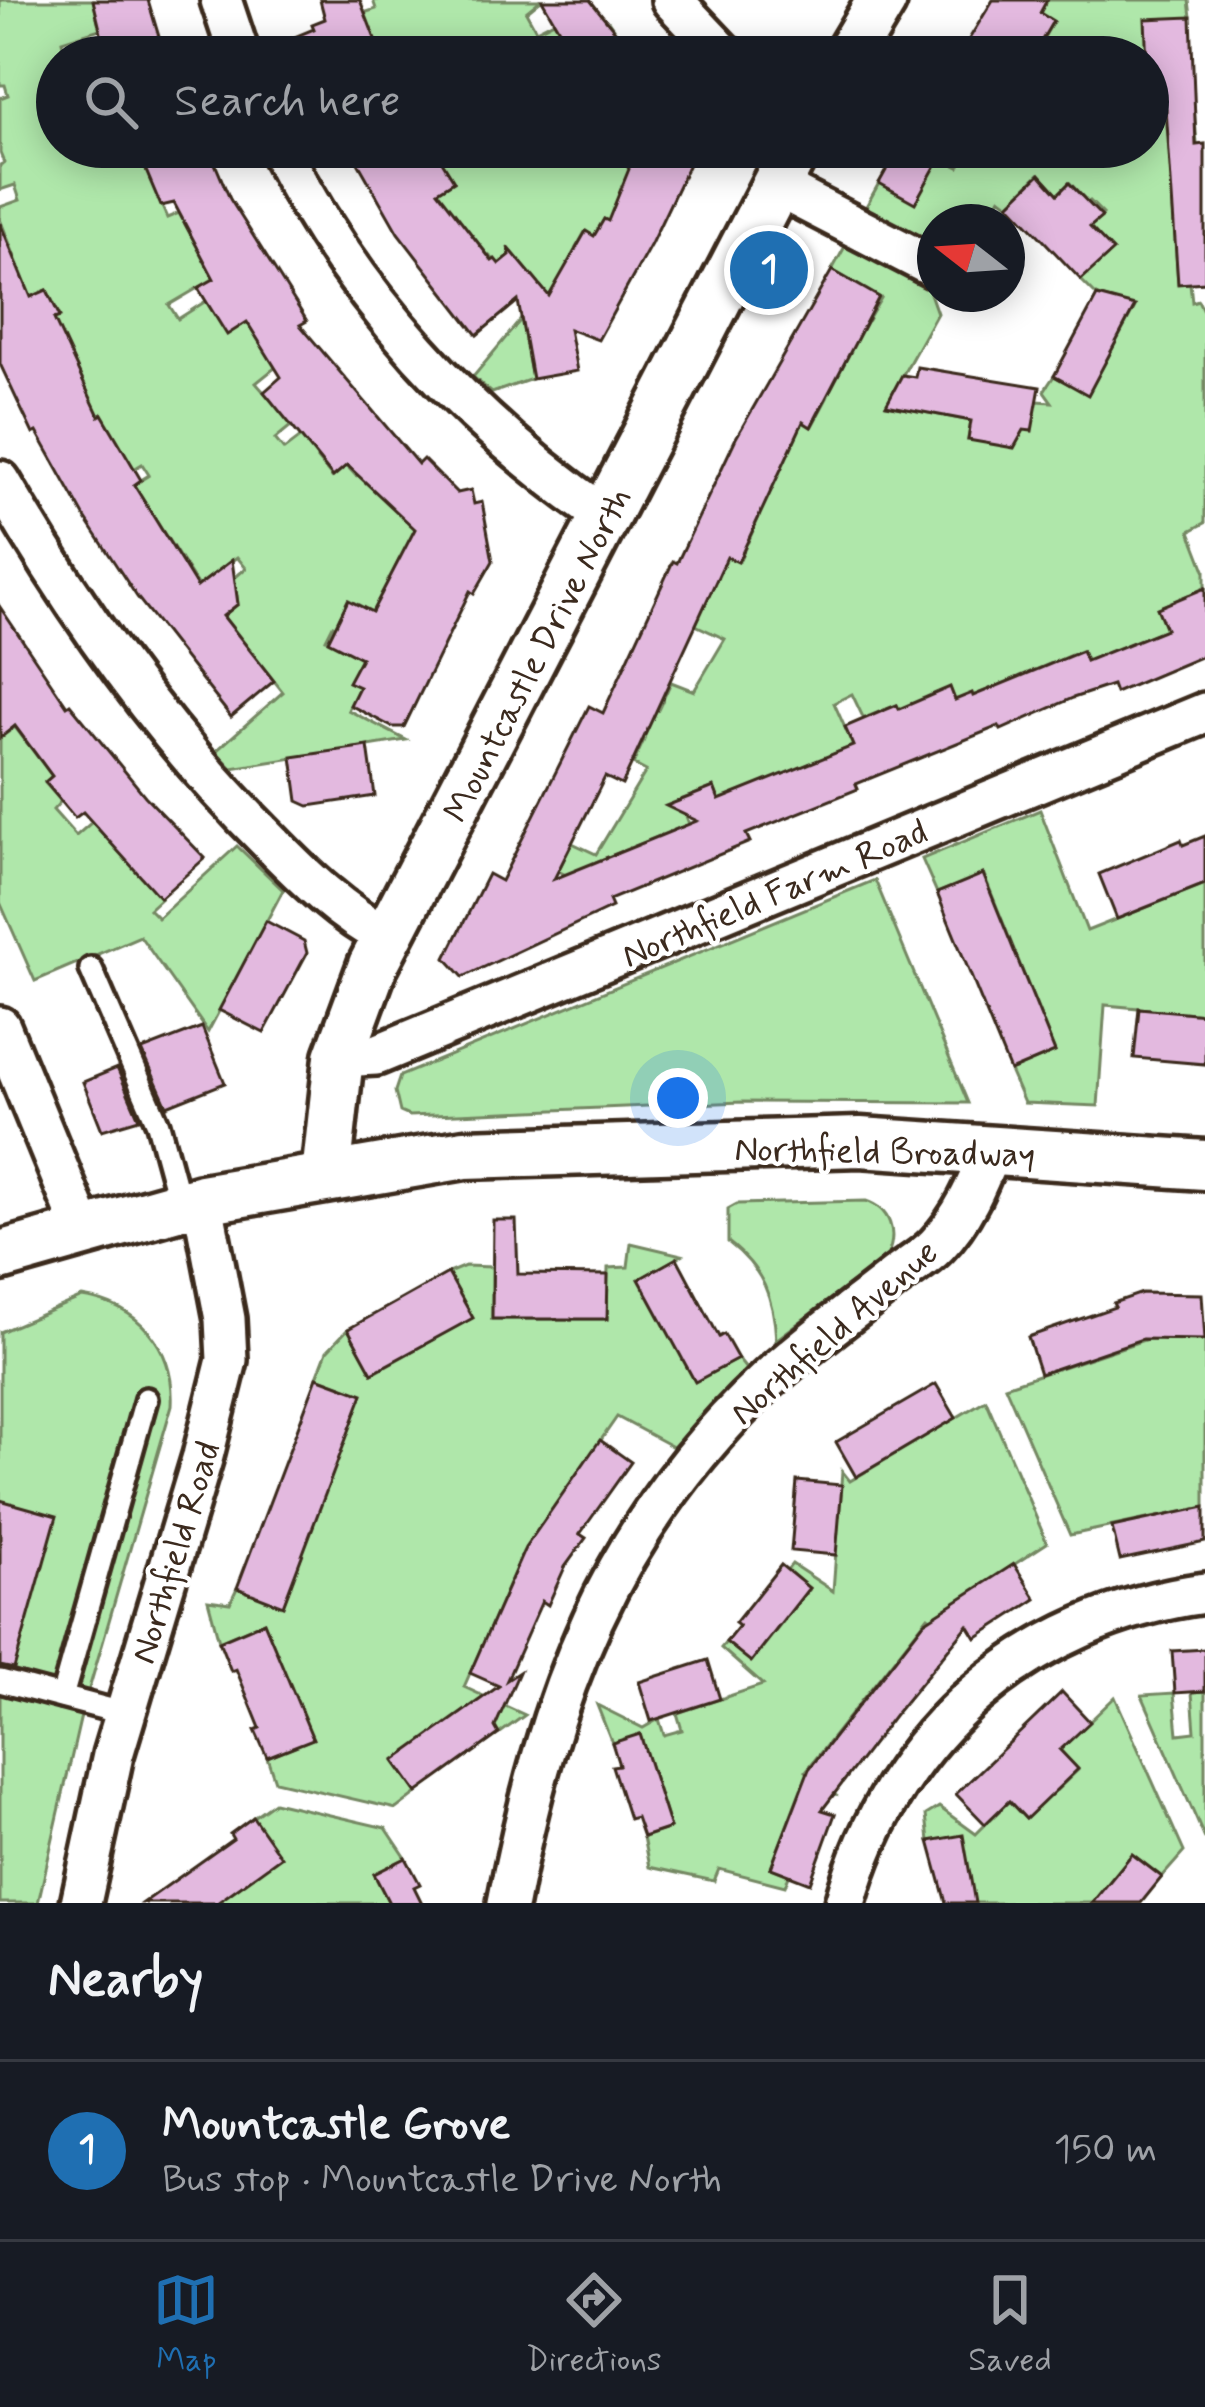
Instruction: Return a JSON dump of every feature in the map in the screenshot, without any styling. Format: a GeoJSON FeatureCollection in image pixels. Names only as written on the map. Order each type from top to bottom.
{"type":"FeatureCollection","features":[{"type":"Feature","properties":{"kind":"street"},"geometry":{"type":"LineString","coordinates":[[221,0],[233,36]]}},
{"type":"Feature","properties":{"kind":"street"},"geometry":{"type":"LineString","coordinates":[[672,0],[706,36]]}},
{"type":"Feature","properties":{"kind":"street"},"geometry":{"type":"LineString","coordinates":[[861,36],[882,0]]}},
{"type":"Feature","properties":{"kind":"street"},"geometry":{"type":"LineString","coordinates":[[290,168],[335,248],[408,344],[498,435],[607,518]]}},
{"type":"Feature","properties":{"kind":"street","name":"Mountcastle Drive North"},"geometry":{"type":"LineString","coordinates":[[326,1176],[339,1057],[362,991],[785,168]]}},
{"type":"Feature","properties":{"kind":"street"},"geometry":{"type":"LineString","coordinates":[[789,168],[917,256]]}},
{"type":"Feature","properties":{"kind":"street"},"geometry":{"type":"LineString","coordinates":[[0,481],[88,624],[190,757],[307,880],[352,919],[388,938]]}},
{"type":"Feature","properties":{"kind":"street","name":"Northfield Farm Road"},"geometry":{"type":"LineString","coordinates":[[339,1057],[376,1055],[1205,713]]}},
{"type":"Feature","properties":{"kind":"street"},"geometry":{"type":"LineString","coordinates":[[0,1027],[84,1232]]}},
{"type":"Feature","properties":{"kind":"street","name":"Northfield Broadway"},"geometry":{"type":"LineString","coordinates":[[0,1256],[191,1202],[465,1154],[860,1142],[1205,1165]]}},
{"type":"Feature","properties":{"kind":"street","name":"Northfield Avenue"},"geometry":{"type":"LineString","coordinates":[[508,1903],[565,1680],[604,1593],[651,1516],[705,1445],[762,1385],[937,1246],[970,1201],[991,1150]]}},
{"type":"Feature","properties":{"kind":"street","name":"Northfield Road"},"geometry":{"type":"LineString","coordinates":[[81,1903],[102,1799],[227,1360],[225,1319],[191,1202]]}},
{"type":"Feature","properties":{"kind":"street"},"geometry":{"type":"LineString","coordinates":[[845,1903],[873,1826],[898,1781],[935,1732],[980,1688],[1036,1648],[1092,1621],[1145,1604],[1205,1593]]}},
{"type":"Feature","properties":{"kind":"lane"},"geometry":{"type":"LineString","coordinates":[[91,969],[191,1202]]}},
{"type":"Feature","properties":{"kind":"lane"},"geometry":{"type":"LineString","coordinates":[[62,1697],[146,1399]]}},
{"type":"Feature","properties":{"kind":"lane"},"geometry":{"type":"LineString","coordinates":[[0,1681],[126,1714]]}},
{"type":"Feature","properties":{"kind":"green space"},"geometry":{"type":"Polygon","coordinates":[[[0,0],[93,0],[100,29],[78,36],[36,36],[36,168],[145,168],[167,218],[179,213],[196,244],[225,272],[169,305],[178,319],[206,301],[227,334],[247,322],[276,367],[256,383],[277,407],[303,416],[275,439],[284,450],[314,427],[331,447],[317,459],[332,477],[346,465],[416,517],[422,571],[399,560],[393,572],[396,624],[349,600],[340,617],[352,635],[333,625],[326,639],[361,658],[349,682],[359,687],[348,710],[406,740],[232,768],[216,751],[283,692],[223,616],[238,604],[237,596],[223,588],[246,568],[237,557],[198,586],[133,485],[149,475],[142,464],[127,473],[102,415],[87,422],[74,369],[42,325],[60,316],[47,290],[10,306],[5,294],[26,285],[0,219],[0,207],[20,200],[15,185],[0,190],[0,165],[4,163],[0,98],[8,95],[5,85],[0,85],[0,0]]]}},
{"type":"Feature","properties":{"kind":"green space"},"geometry":{"type":"Polygon","coordinates":[[[373,0],[541,0],[526,12],[536,30],[554,21],[563,36],[353,36],[346,19],[376,9],[373,0]]]}},
{"type":"Feature","properties":{"kind":"green space"},"geometry":{"type":"Polygon","coordinates":[[[1046,0],[1189,0],[1191,17],[1169,37],[1045,36],[1053,22],[1039,13],[1046,0]]]}},
{"type":"Feature","properties":{"kind":"green space"},"geometry":{"type":"Polygon","coordinates":[[[609,22],[617,36],[589,36],[609,22]]]}},
{"type":"Feature","properties":{"kind":"green space"},"geometry":{"type":"Polygon","coordinates":[[[1194,108],[1197,144],[1169,147],[1169,109],[1194,108]]]}},
{"type":"Feature","properties":{"kind":"green space"},"geometry":{"type":"Polygon","coordinates":[[[1169,147],[1178,283],[1190,283],[1192,302],[1198,300],[1205,315],[1205,523],[1190,531],[1205,570],[1205,612],[1188,595],[1158,608],[1166,629],[1086,662],[1081,651],[973,696],[955,700],[950,688],[904,721],[897,705],[869,716],[875,732],[871,734],[852,694],[834,703],[853,746],[732,796],[723,811],[714,787],[680,800],[689,824],[596,862],[584,884],[558,871],[572,843],[596,854],[646,771],[633,764],[644,740],[627,732],[644,704],[658,710],[671,682],[694,691],[725,639],[687,621],[709,596],[716,581],[710,578],[721,554],[739,561],[745,548],[728,540],[748,542],[759,517],[743,509],[795,418],[812,426],[827,398],[810,389],[853,312],[868,320],[881,298],[832,270],[848,241],[917,279],[917,312],[937,313],[886,405],[971,421],[968,439],[1037,401],[1052,402],[1044,391],[1054,376],[1088,394],[1135,307],[1097,296],[1081,280],[1112,251],[1090,227],[1103,214],[1090,201],[1077,213],[1084,198],[1070,183],[1058,194],[1039,174],[1009,204],[1000,197],[996,204],[917,204],[917,241],[863,212],[879,183],[916,168],[1169,168],[1169,147]]]}},
{"type":"Feature","properties":{"kind":"green space"},"geometry":{"type":"Polygon","coordinates":[[[433,168],[632,169],[632,234],[604,219],[594,236],[585,232],[576,248],[585,253],[523,328],[532,379],[492,393],[473,377],[533,305],[538,283],[513,253],[499,264],[487,254],[447,204],[421,202],[453,181],[433,168]]]}},
{"type":"Feature","properties":{"kind":"green space"},"geometry":{"type":"Polygon","coordinates":[[[15,727],[52,776],[45,783],[61,801],[53,810],[76,836],[92,822],[161,898],[149,909],[158,918],[237,846],[283,890],[208,1032],[140,936],[35,981],[0,902],[0,738],[15,727]]]}},
{"type":"Feature","properties":{"kind":"green space"},"geometry":{"type":"Polygon","coordinates":[[[1040,810],[1087,931],[1205,884],[1205,1014],[1105,1005],[1098,1106],[1024,1103],[1010,1071],[1055,1052],[984,875],[937,893],[922,859],[1040,810]]]}},
{"type":"Feature","properties":{"kind":"green space"},"geometry":{"type":"Polygon","coordinates":[[[875,880],[968,1103],[742,1102],[409,1116],[400,1112],[395,1091],[400,1076],[875,880]]]}},
{"type":"Feature","properties":{"kind":"green space"},"geometry":{"type":"Polygon","coordinates":[[[866,1201],[890,1223],[887,1256],[776,1340],[764,1285],[728,1242],[728,1209],[737,1204],[866,1201]]]}},
{"type":"Feature","properties":{"kind":"green space"},"geometry":{"type":"Polygon","coordinates":[[[631,1243],[682,1255],[640,1279],[695,1381],[738,1359],[746,1369],[673,1447],[617,1417],[523,1552],[464,1687],[525,1715],[499,1734],[477,1703],[395,1761],[417,1793],[396,1809],[275,1781],[267,1757],[312,1739],[264,1622],[219,1641],[208,1600],[230,1603],[237,1588],[283,1605],[362,1394],[317,1377],[327,1351],[348,1329],[373,1373],[472,1318],[448,1273],[465,1266],[492,1267],[492,1319],[607,1319],[608,1268],[628,1267],[631,1243]]]}},
{"type":"Feature","properties":{"kind":"green space"},"geometry":{"type":"Polygon","coordinates":[[[82,1297],[120,1309],[149,1332],[167,1365],[172,1405],[80,1720],[38,1903],[0,1903],[0,1332],[82,1297]]]}},
{"type":"Feature","properties":{"kind":"green space"},"geometry":{"type":"Polygon","coordinates":[[[1162,1334],[1163,1339],[1205,1340],[1205,1507],[1070,1535],[1005,1386],[1162,1334]]]}},
{"type":"Feature","properties":{"kind":"green space"},"geometry":{"type":"Polygon","coordinates":[[[986,1400],[1047,1543],[943,1611],[961,1634],[957,1638],[928,1616],[806,1771],[834,1794],[801,1789],[771,1868],[789,1875],[785,1886],[719,1869],[714,1881],[649,1867],[643,1837],[670,1828],[640,1735],[612,1743],[597,1705],[643,1728],[659,1719],[664,1735],[682,1730],[677,1713],[763,1685],[721,1648],[726,1642],[752,1661],[809,1589],[787,1570],[792,1564],[833,1591],[842,1471],[850,1481],[986,1400]]]}},
{"type":"Feature","properties":{"kind":"green space"},"geometry":{"type":"Polygon","coordinates":[[[1205,1691],[1205,1839],[1142,1695],[1174,1693],[1178,1734],[1195,1732],[1192,1692],[1205,1691]]]}},
{"type":"Feature","properties":{"kind":"green space"},"geometry":{"type":"Polygon","coordinates":[[[1115,1697],[1184,1852],[1162,1877],[1132,1854],[1092,1903],[975,1903],[929,1841],[926,1815],[939,1807],[976,1834],[1009,1801],[1025,1818],[1039,1771],[1057,1790],[1078,1770],[1060,1750],[1115,1697]]]}},
{"type":"Feature","properties":{"kind":"green space"},"geometry":{"type":"Polygon","coordinates":[[[274,1802],[386,1828],[406,1858],[374,1874],[389,1903],[217,1903],[253,1817],[274,1802]]]}},
{"type":"Feature","properties":{"kind":"building"},"geometry":{"type":"Polygon","coordinates":[[[93,0],[148,0],[159,36],[102,36],[93,0]]]}},
{"type":"Feature","properties":{"kind":"building"},"geometry":{"type":"Polygon","coordinates":[[[320,0],[360,0],[374,36],[297,36],[325,19],[320,0]]]}},
{"type":"Feature","properties":{"kind":"building"},"geometry":{"type":"Polygon","coordinates":[[[542,0],[590,0],[619,36],[563,36],[542,0]]]}},
{"type":"Feature","properties":{"kind":"building"},"geometry":{"type":"Polygon","coordinates":[[[993,0],[1047,0],[1040,13],[1053,21],[1044,36],[971,36],[993,0]]]}},
{"type":"Feature","properties":{"kind":"building"},"geometry":{"type":"Polygon","coordinates":[[[1191,17],[1196,145],[1205,144],[1205,282],[1178,284],[1169,153],[1169,36],[1146,36],[1145,19],[1191,17]]]}},
{"type":"Feature","properties":{"kind":"building"},"geometry":{"type":"Polygon","coordinates":[[[145,168],[217,168],[230,199],[307,321],[300,325],[418,464],[423,459],[457,493],[471,490],[474,504],[482,502],[493,561],[474,594],[470,591],[404,727],[392,727],[350,705],[359,687],[348,682],[361,658],[328,641],[348,600],[372,612],[415,529],[347,465],[333,477],[264,392],[281,377],[247,322],[227,335],[198,288],[214,279],[174,203],[161,206],[145,168]]]}},
{"type":"Feature","properties":{"kind":"building"},"geometry":{"type":"Polygon","coordinates":[[[361,168],[446,168],[454,181],[438,191],[492,261],[499,264],[510,255],[508,247],[549,296],[586,231],[594,236],[604,219],[608,221],[628,168],[687,168],[598,340],[569,329],[577,371],[532,379],[518,301],[477,335],[398,233],[361,168]]]}},
{"type":"Feature","properties":{"kind":"building"},"geometry":{"type":"Polygon","coordinates":[[[887,168],[934,168],[915,203],[879,183],[887,168]]]}},
{"type":"Feature","properties":{"kind":"building"},"geometry":{"type":"Polygon","coordinates":[[[1040,174],[1058,194],[1069,183],[1102,217],[1090,227],[1113,251],[1081,280],[1025,221],[1025,204],[1009,204],[1040,174]]]}},
{"type":"Feature","properties":{"kind":"building"},"geometry":{"type":"Polygon","coordinates":[[[0,223],[31,297],[47,290],[60,317],[54,319],[99,416],[102,414],[141,480],[134,485],[197,587],[232,560],[238,604],[223,616],[274,681],[231,717],[137,597],[37,432],[33,434],[0,364],[0,223]]]}},
{"type":"Feature","properties":{"kind":"building"},"geometry":{"type":"Polygon","coordinates":[[[832,270],[879,297],[811,427],[803,422],[738,562],[727,557],[622,785],[605,777],[554,879],[697,821],[666,806],[714,787],[719,800],[853,746],[845,727],[897,705],[899,709],[950,687],[955,700],[973,696],[1082,651],[1086,661],[1166,629],[1157,608],[1205,588],[1205,655],[1115,693],[1112,685],[1073,698],[856,784],[858,789],[746,834],[750,842],[609,900],[612,907],[463,977],[446,958],[488,874],[501,881],[589,706],[603,713],[736,438],[832,270]]]}},
{"type":"Feature","properties":{"kind":"building"},"geometry":{"type":"Polygon","coordinates":[[[1097,296],[1135,306],[1088,395],[1054,376],[1097,296]]]}},
{"type":"Feature","properties":{"kind":"building"},"geometry":{"type":"Polygon","coordinates":[[[917,367],[1040,387],[1032,431],[1024,430],[1014,448],[968,440],[971,421],[886,405],[902,375],[915,377],[917,367]]]}},
{"type":"Feature","properties":{"kind":"building"},"geometry":{"type":"Polygon","coordinates":[[[0,607],[67,706],[205,858],[160,898],[83,812],[75,818],[45,782],[52,776],[15,726],[0,738],[0,607]]]}},
{"type":"Feature","properties":{"kind":"building"},"geometry":{"type":"Polygon","coordinates":[[[368,746],[375,796],[309,806],[298,801],[292,757],[368,746]]]}},
{"type":"Feature","properties":{"kind":"building"},"geometry":{"type":"Polygon","coordinates":[[[1205,836],[1205,884],[1117,919],[1099,874],[1181,840],[1183,845],[1205,836]]]}},
{"type":"Feature","properties":{"kind":"building"},"geometry":{"type":"Polygon","coordinates":[[[983,874],[1055,1052],[1010,1071],[937,893],[983,874]]]}},
{"type":"Feature","properties":{"kind":"building"},"geometry":{"type":"Polygon","coordinates":[[[266,921],[304,941],[307,953],[264,1033],[219,1010],[266,921]]]}},
{"type":"Feature","properties":{"kind":"building"},"geometry":{"type":"Polygon","coordinates":[[[1139,1008],[1205,1014],[1205,1064],[1134,1058],[1139,1008]]]}},
{"type":"Feature","properties":{"kind":"building"},"geometry":{"type":"Polygon","coordinates":[[[202,1027],[225,1083],[167,1106],[142,1050],[202,1027]]]}},
{"type":"Feature","properties":{"kind":"building"},"geometry":{"type":"Polygon","coordinates":[[[117,1068],[139,1119],[102,1130],[83,1082],[117,1068]]]}},
{"type":"Feature","properties":{"kind":"building"},"geometry":{"type":"Polygon","coordinates":[[[493,1220],[516,1220],[518,1274],[608,1275],[607,1319],[492,1319],[493,1220]]]}},
{"type":"Feature","properties":{"kind":"building"},"geometry":{"type":"Polygon","coordinates":[[[677,1258],[719,1337],[724,1334],[738,1359],[695,1382],[639,1279],[677,1258]]]}},
{"type":"Feature","properties":{"kind":"building"},"geometry":{"type":"Polygon","coordinates":[[[448,1273],[473,1318],[372,1373],[348,1329],[448,1273]]]}},
{"type":"Feature","properties":{"kind":"building"},"geometry":{"type":"Polygon","coordinates":[[[1142,1293],[1202,1294],[1205,1340],[1142,1339],[1040,1374],[1028,1337],[1142,1293]]]}},
{"type":"Feature","properties":{"kind":"building"},"geometry":{"type":"Polygon","coordinates":[[[317,1377],[363,1394],[283,1606],[237,1588],[317,1377]]]}},
{"type":"Feature","properties":{"kind":"building"},"geometry":{"type":"Polygon","coordinates":[[[936,1384],[956,1418],[856,1477],[836,1442],[936,1384]]]}},
{"type":"Feature","properties":{"kind":"building"},"geometry":{"type":"Polygon","coordinates":[[[600,1440],[631,1462],[580,1534],[586,1538],[565,1567],[548,1605],[542,1601],[507,1680],[519,1672],[495,1727],[499,1734],[417,1793],[394,1761],[499,1686],[470,1673],[525,1548],[600,1440]]]}},
{"type":"Feature","properties":{"kind":"building"},"geometry":{"type":"Polygon","coordinates":[[[797,1481],[842,1485],[836,1555],[791,1551],[797,1481]]]}},
{"type":"Feature","properties":{"kind":"building"},"geometry":{"type":"Polygon","coordinates":[[[0,1500],[57,1516],[14,1669],[0,1666],[0,1500]]]}},
{"type":"Feature","properties":{"kind":"building"},"geometry":{"type":"Polygon","coordinates":[[[1205,1507],[1205,1542],[1120,1560],[1112,1527],[1205,1507]]]}},
{"type":"Feature","properties":{"kind":"building"},"geometry":{"type":"Polygon","coordinates":[[[1014,1564],[1036,1599],[976,1638],[968,1625],[896,1713],[822,1810],[835,1814],[810,1883],[771,1868],[809,1769],[924,1622],[1014,1564]]]}},
{"type":"Feature","properties":{"kind":"building"},"geometry":{"type":"Polygon","coordinates":[[[781,1565],[809,1588],[751,1662],[726,1642],[739,1626],[735,1623],[781,1565]]]}},
{"type":"Feature","properties":{"kind":"building"},"geometry":{"type":"Polygon","coordinates":[[[264,1622],[313,1739],[267,1757],[236,1669],[231,1671],[219,1641],[264,1622]]]}},
{"type":"Feature","properties":{"kind":"building"},"geometry":{"type":"Polygon","coordinates":[[[1205,1649],[1205,1691],[1175,1693],[1172,1651],[1205,1649]]]}},
{"type":"Feature","properties":{"kind":"building"},"geometry":{"type":"Polygon","coordinates":[[[708,1660],[720,1699],[651,1721],[639,1682],[708,1660]]]}},
{"type":"Feature","properties":{"kind":"building"},"geometry":{"type":"Polygon","coordinates":[[[1062,1692],[1090,1722],[1060,1750],[1078,1769],[1026,1819],[1009,1801],[985,1824],[956,1794],[1062,1692]]]}},
{"type":"Feature","properties":{"kind":"building"},"geometry":{"type":"Polygon","coordinates":[[[640,1734],[670,1828],[643,1837],[636,1817],[629,1819],[612,1766],[619,1765],[612,1743],[640,1734]]]}},
{"type":"Feature","properties":{"kind":"building"},"geometry":{"type":"Polygon","coordinates":[[[253,1817],[281,1857],[217,1903],[143,1903],[233,1839],[230,1834],[253,1817]]]}},
{"type":"Feature","properties":{"kind":"building"},"geometry":{"type":"Polygon","coordinates":[[[963,1835],[975,1903],[946,1903],[929,1841],[963,1835]]]}},
{"type":"Feature","properties":{"kind":"building"},"geometry":{"type":"Polygon","coordinates":[[[1132,1854],[1162,1877],[1141,1903],[1092,1903],[1132,1854]]]}},
{"type":"Feature","properties":{"kind":"building"},"geometry":{"type":"Polygon","coordinates":[[[406,1858],[420,1884],[414,1887],[422,1903],[389,1903],[374,1874],[406,1858]]]}},
{"type":"Feature","properties":{"kind":"place","name":"Mountcastle Grove"},"geometry":{"type":"Point","coordinates":[769,270]}}]}
